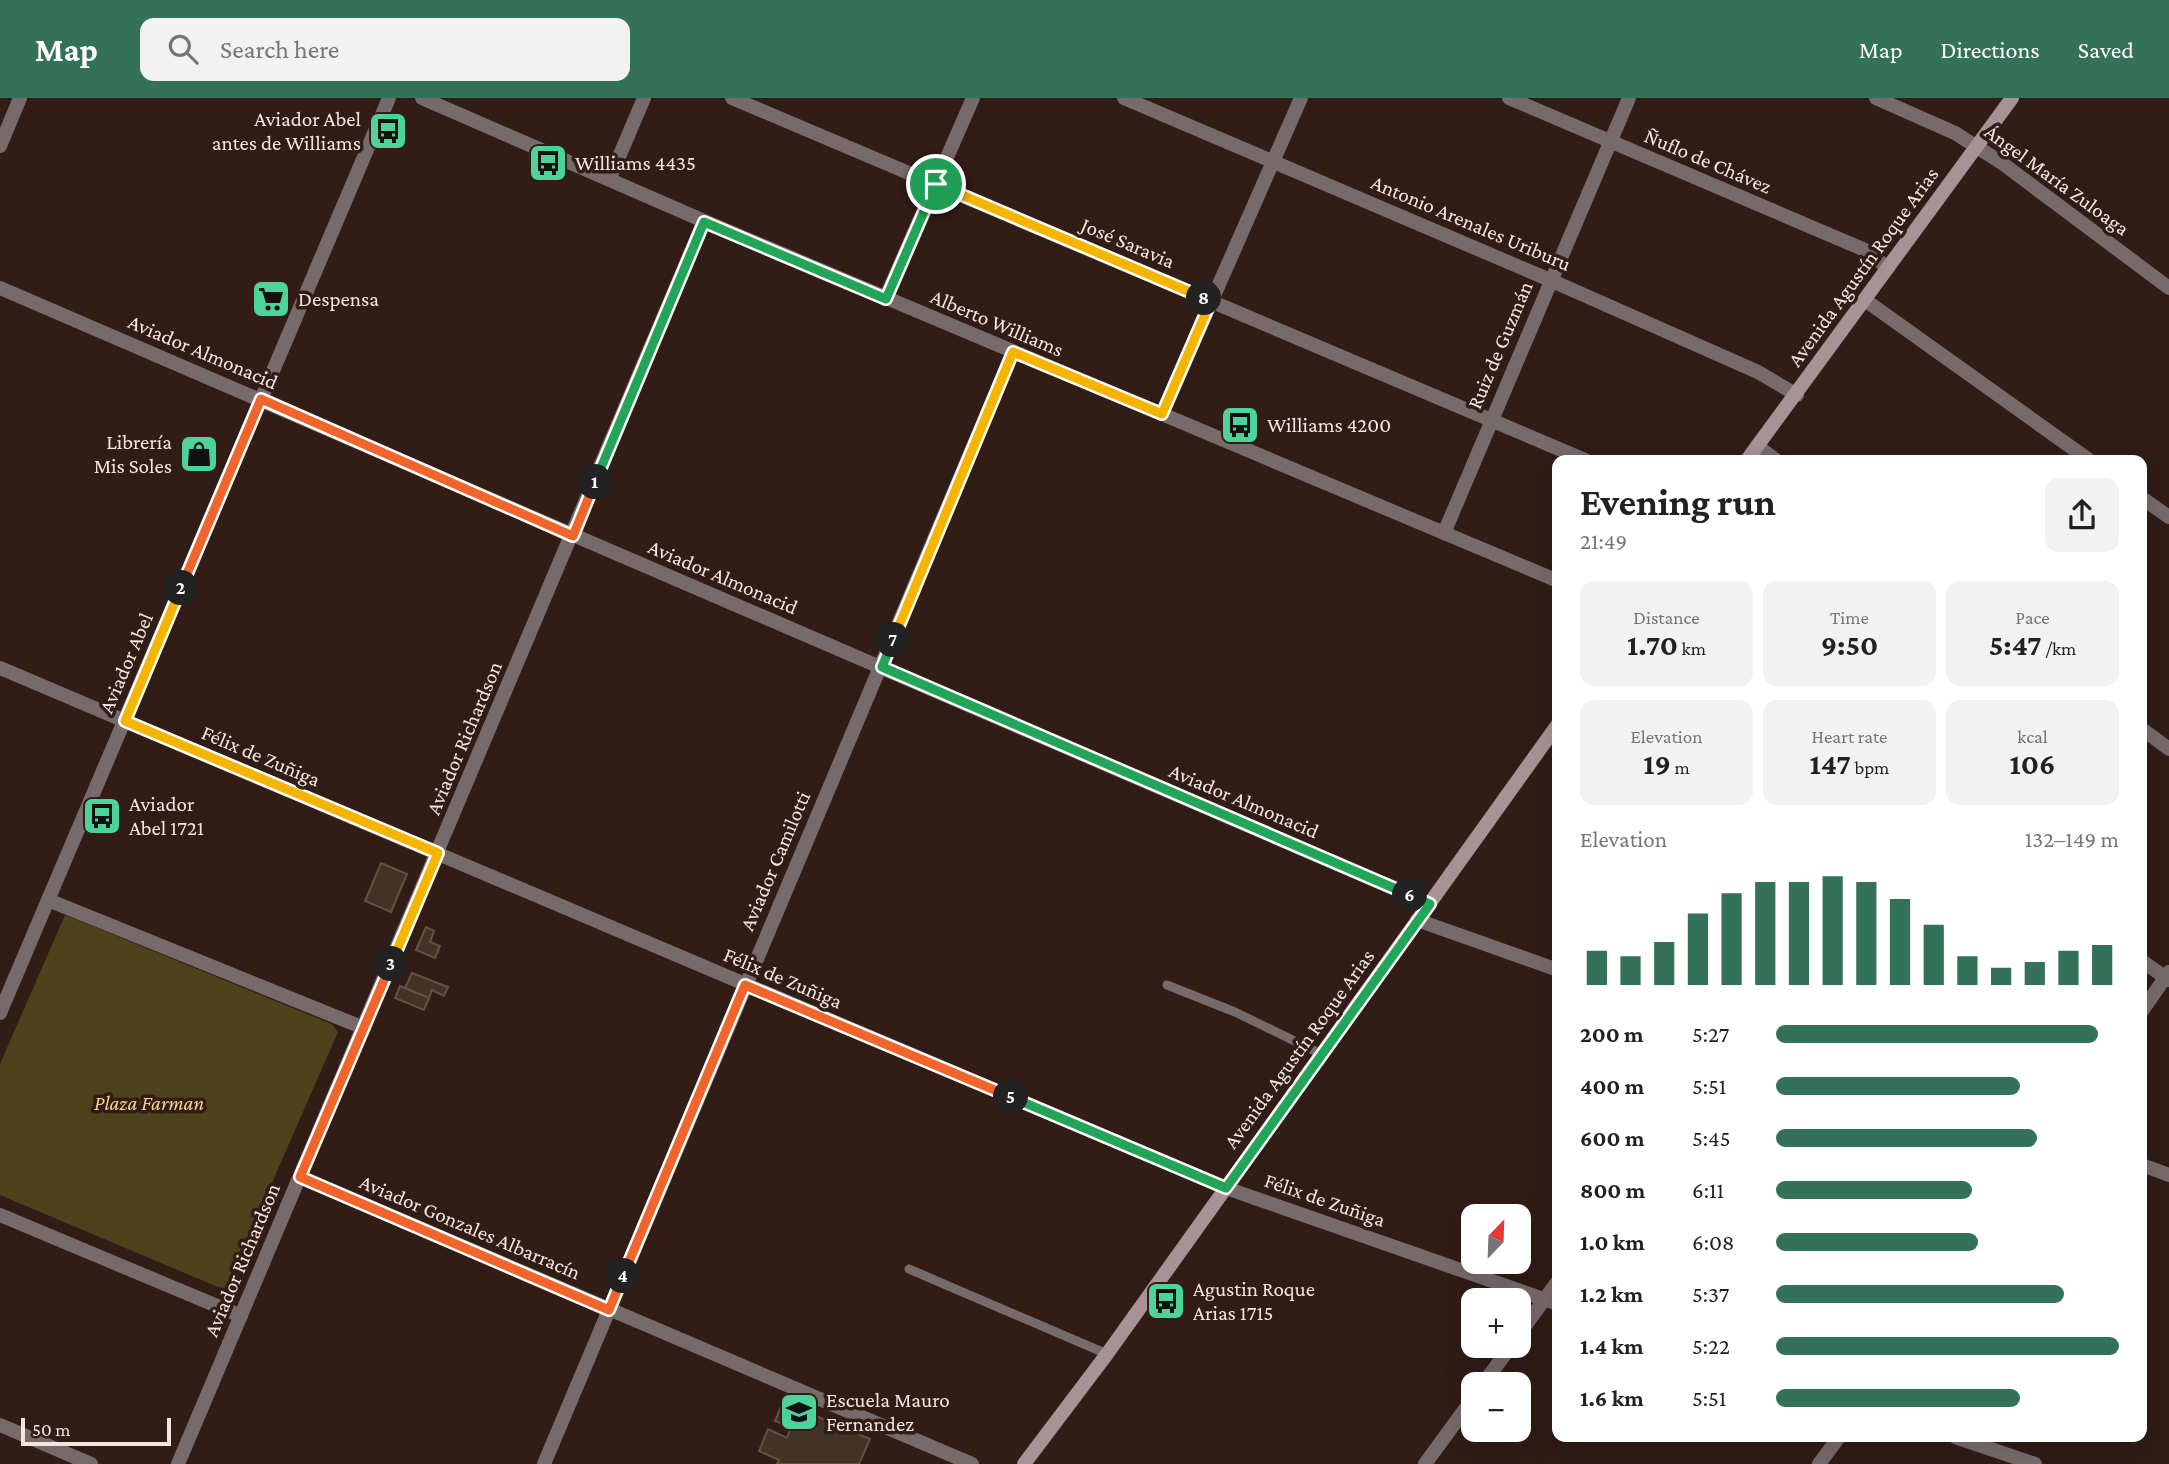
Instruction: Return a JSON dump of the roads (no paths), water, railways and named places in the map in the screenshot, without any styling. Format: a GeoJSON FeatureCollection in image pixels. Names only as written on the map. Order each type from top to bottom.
{"type":"FeatureCollection","features":[{"type":"Feature","properties":{"kind":"main road","name":"Avenida Agustín Roque Arias"},"geometry":{"type":"LineString","coordinates":[[1751,455],[2012,98]]}},
{"type":"Feature","properties":{"kind":"main road","name":"Avenida Agustín Roque Arias"},"geometry":{"type":"LineString","coordinates":[[1027,1463],[1108,1354],[1552,732]]}},
{"type":"Feature","properties":{"kind":"street"},"geometry":{"type":"LineString","coordinates":[[0,146],[20,98]]}},
{"type":"Feature","properties":{"kind":"street","name":"Aviador Abel"},"geometry":{"type":"LineString","coordinates":[[0,1013],[388,98]]}},
{"type":"Feature","properties":{"kind":"street","name":"Alberto Williams"},"geometry":{"type":"LineString","coordinates":[[422,98],[610,178],[704,222],[1552,578]]}},
{"type":"Feature","properties":{"kind":"street"},"geometry":{"type":"LineString","coordinates":[[610,178],[644,98]]}},
{"type":"Feature","properties":{"kind":"street","name":"José Saravia"},"geometry":{"type":"LineString","coordinates":[[732,98],[1573,455]]}},
{"type":"Feature","properties":{"kind":"street"},"geometry":{"type":"LineString","coordinates":[[886,299],[973,98]]}},
{"type":"Feature","properties":{"kind":"street","name":"Antonio Arenales Uriburu"},"geometry":{"type":"LineString","coordinates":[[1124,98],[1550,280],[1758,372],[1797,395]]}},
{"type":"Feature","properties":{"kind":"street"},"geometry":{"type":"LineString","coordinates":[[1162,414],[1301,98]]}},
{"type":"Feature","properties":{"kind":"street","name":"Ñuflo de Chávez"},"geometry":{"type":"LineString","coordinates":[[1509,98],[1865,250],[1888,268]]}},
{"type":"Feature","properties":{"kind":"street","name":"Ruiz de Guzmán"},"geometry":{"type":"LineString","coordinates":[[1444,533],[1629,98]]}},
{"type":"Feature","properties":{"kind":"street","name":"Ángel María Zuloaga"},"geometry":{"type":"LineString","coordinates":[[1876,98],[1955,133],[2002,163],[2169,288]]}},
{"type":"Feature","properties":{"kind":"street","name":"Aviador Richardson"},"geometry":{"type":"LineString","coordinates":[[178,1464],[704,222]]}},
{"type":"Feature","properties":{"kind":"street","name":"Aviador Almonacid"},"geometry":{"type":"LineString","coordinates":[[0,288],[1430,904]]}},
{"type":"Feature","properties":{"kind":"street"},"geometry":{"type":"LineString","coordinates":[[1865,300],[2082,455]]}},
{"type":"Feature","properties":{"kind":"street","name":"Aviador Camilotti"},"geometry":{"type":"LineString","coordinates":[[544,1464],[1013,352]]}},
{"type":"Feature","properties":{"kind":"street"},"geometry":{"type":"LineString","coordinates":[[1758,446],[1770,455]]}},
{"type":"Feature","properties":{"kind":"street"},"geometry":{"type":"LineString","coordinates":[[2147,502],[2169,517]]}},
{"type":"Feature","properties":{"kind":"street","name":"Félix de Zuñiga"},"geometry":{"type":"LineString","coordinates":[[0,668],[1226,1188],[1551,1302]]}},
{"type":"Feature","properties":{"kind":"street"},"geometry":{"type":"LineString","coordinates":[[2147,733],[2169,749]]}},
{"type":"Feature","properties":{"kind":"street"},"geometry":{"type":"LineString","coordinates":[[48,900],[364,1028]]}},
{"type":"Feature","properties":{"kind":"street"},"geometry":{"type":"LineString","coordinates":[[1417,920],[1552,968]]}},
{"type":"Feature","properties":{"kind":"street"},"geometry":{"type":"LineString","coordinates":[[2147,964],[2168,977],[2147,1004]]}},
{"type":"Feature","properties":{"kind":"street"},"geometry":{"type":"LineString","coordinates":[[2147,1168],[2169,1175]]}},
{"type":"Feature","properties":{"kind":"street","name":"Aviador Gonzales Albarracín"},"geometry":{"type":"LineString","coordinates":[[300,1177],[972,1464]]}},
{"type":"Feature","properties":{"kind":"street"},"geometry":{"type":"LineString","coordinates":[[0,1215],[241,1316]]}},
{"type":"Feature","properties":{"kind":"street"},"geometry":{"type":"LineString","coordinates":[[1531,1322],[1551,1302]]}},
{"type":"Feature","properties":{"kind":"street"},"geometry":{"type":"LineString","coordinates":[[1425,1464],[1461,1415]]}},
{"type":"Feature","properties":{"kind":"street"},"geometry":{"type":"LineString","coordinates":[[0,1425],[91,1464]]}},
{"type":"Feature","properties":{"kind":"street"},"geometry":{"type":"LineString","coordinates":[[1819,1464],[1835,1442]]}},
{"type":"Feature","properties":{"kind":"street"},"geometry":{"type":"LineString","coordinates":[[1970,1442],[2035,1464]]}},
{"type":"Feature","properties":{"kind":"lane"},"geometry":{"type":"LineString","coordinates":[[1167,985],[1235,1012],[1321,1054]]}},
{"type":"Feature","properties":{"kind":"lane"},"geometry":{"type":"LineString","coordinates":[[909,1269],[1108,1354]]}},
{"type":"Feature","properties":{"kind":"place","name":"Aviador Abel antes de Williams"},"geometry":{"type":"Point","coordinates":[388,131]}},
{"type":"Feature","properties":{"kind":"place","name":"Williams 4435"},"geometry":{"type":"Point","coordinates":[548,163]}},
{"type":"Feature","properties":{"kind":"place","name":"Despensa"},"geometry":{"type":"Point","coordinates":[271,299]}},
{"type":"Feature","properties":{"kind":"place","name":"Williams 4200"},"geometry":{"type":"Point","coordinates":[1240,425]}},
{"type":"Feature","properties":{"kind":"place","name":"Librería Mis Soles"},"geometry":{"type":"Point","coordinates":[199,454]}},
{"type":"Feature","properties":{"kind":"place","name":"Aviador Abel 1721"},"geometry":{"type":"Point","coordinates":[102,816]}},
{"type":"Feature","properties":{"kind":"place","name":"Agustin Roque Arias 1715"},"geometry":{"type":"Point","coordinates":[1166,1301]}},
{"type":"Feature","properties":{"kind":"place","name":"Escuela Mauro Fernandez"},"geometry":{"type":"Point","coordinates":[799,1412]}},
{"type":"Feature","properties":{"kind":"park label","name":"Plaza Farman"},"geometry":{"type":"Point","coordinates":[149,1103]}}]}
